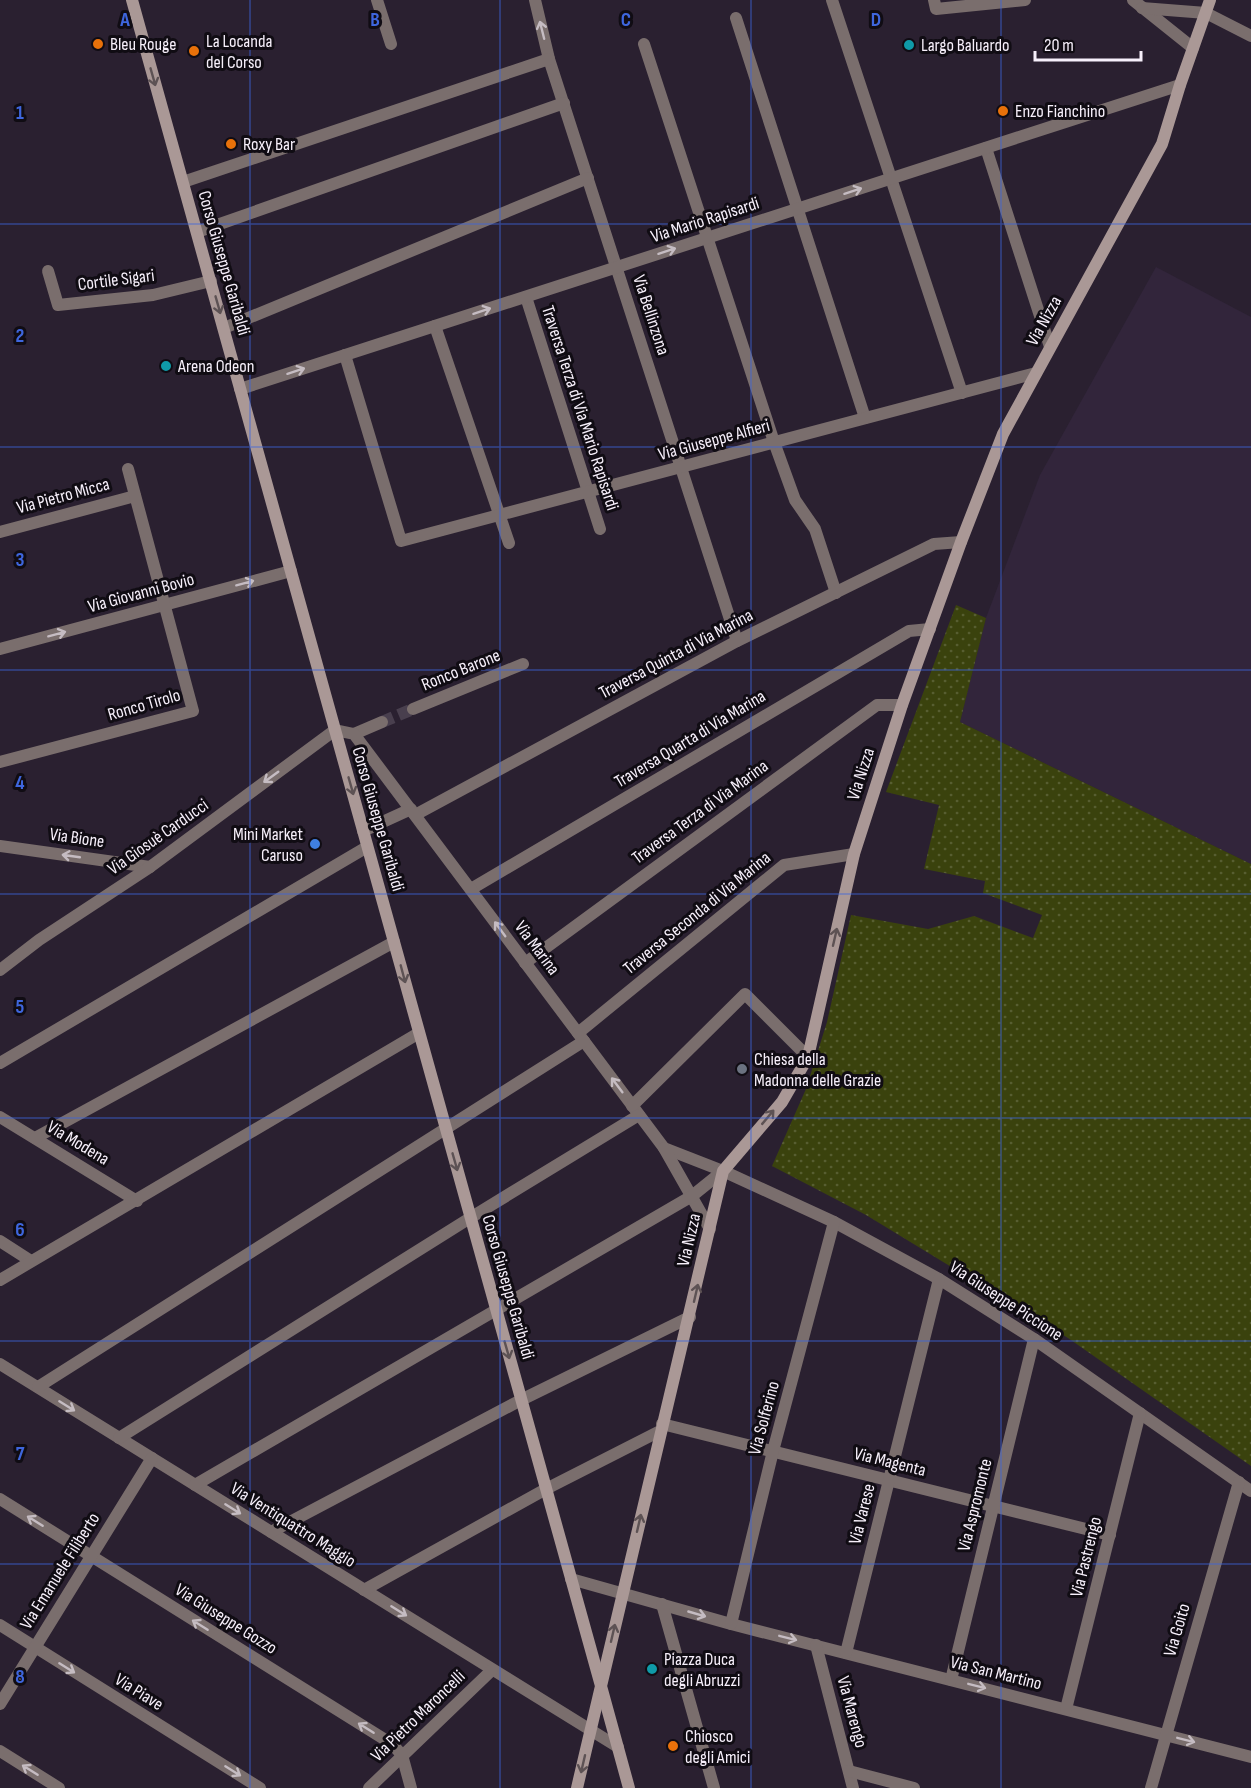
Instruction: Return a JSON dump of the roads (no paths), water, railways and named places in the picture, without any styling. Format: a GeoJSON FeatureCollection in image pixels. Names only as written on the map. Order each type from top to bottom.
{"type":"FeatureCollection","features":[{"type":"Feature","properties":{"kind":"street","name":"Corso Giuseppe Garibaldi"},"geometry":{"type":"LineString","coordinates":[[132,0],[629,1788]]}},
{"type":"Feature","properties":{"kind":"street"},"geometry":{"type":"LineString","coordinates":[[377,0],[391,44]]}},
{"type":"Feature","properties":{"kind":"street","name":"Via Bellinzona"},"geometry":{"type":"LineString","coordinates":[[535,0],[549,59],[738,641]]}},
{"type":"Feature","properties":{"kind":"street"},"geometry":{"type":"LineString","coordinates":[[832,0],[962,393]]}},
{"type":"Feature","properties":{"kind":"street"},"geometry":{"type":"LineString","coordinates":[[933,0],[936,9],[1024,0]]}},
{"type":"Feature","properties":{"kind":"street","name":"Via Nizza"},"geometry":{"type":"LineString","coordinates":[[577,1788],[723,1171],[782,1102],[808,1057],[854,854],[902,705],[961,542],[1003,434],[1162,144],[1210,0]]}},
{"type":"Feature","properties":{"kind":"street"},"geometry":{"type":"LineString","coordinates":[[1137,4],[1206,14],[1251,36]]}},
{"type":"Feature","properties":{"kind":"street"},"geometry":{"type":"LineString","coordinates":[[1137,4],[1193,48]]}},
{"type":"Feature","properties":{"kind":"street"},"geometry":{"type":"LineString","coordinates":[[736,18],[865,418]]}},
{"type":"Feature","properties":{"kind":"street"},"geometry":{"type":"LineString","coordinates":[[644,44],[774,442],[795,500],[815,529],[836,593]]}},
{"type":"Feature","properties":{"kind":"street"},"geometry":{"type":"LineString","coordinates":[[183,182],[549,59]]}},
{"type":"Feature","properties":{"kind":"street","name":"Via Mario Rapisardi"},"geometry":{"type":"LineString","coordinates":[[240,389],[1180,85]]}},
{"type":"Feature","properties":{"kind":"street"},"geometry":{"type":"LineString","coordinates":[[197,232],[564,103]]}},
{"type":"Feature","properties":{"kind":"street"},"geometry":{"type":"LineString","coordinates":[[986,148],[1050,347]]}},
{"type":"Feature","properties":{"kind":"street"},"geometry":{"type":"LineString","coordinates":[[224,328],[588,178]]}},
{"type":"Feature","properties":{"kind":"street","name":"Cortile Sigari"},"geometry":{"type":"LineString","coordinates":[[48,272],[58,305],[153,295],[211,281]]}},
{"type":"Feature","properties":{"kind":"street","name":"Traversa Terza di Via Mario Rapisardi"},"geometry":{"type":"LineString","coordinates":[[526,297],[600,530]]}},
{"type":"Feature","properties":{"kind":"street"},"geometry":{"type":"LineString","coordinates":[[435,327],[509,543]]}},
{"type":"Feature","properties":{"kind":"street","name":"Via Giuseppe Alfieri"},"geometry":{"type":"LineString","coordinates":[[345,356],[401,541],[1036,373]]}},
{"type":"Feature","properties":{"kind":"street"},"geometry":{"type":"LineString","coordinates":[[128,469],[164,605]]}},
{"type":"Feature","properties":{"kind":"street","name":"Via Pietro Micca"},"geometry":{"type":"LineString","coordinates":[[0,532],[135,496]]}},
{"type":"Feature","properties":{"kind":"street","name":"Traversa Quinta di Via Marina"},"geometry":{"type":"LineString","coordinates":[[363,831],[413,812],[738,641],[934,544],[961,542]]}},
{"type":"Feature","properties":{"kind":"street","name":"Via Giovanni Bovio"},"geometry":{"type":"LineString","coordinates":[[0,649],[291,571]]}},
{"type":"Feature","properties":{"kind":"street","name":"Ronco Tirolo"},"geometry":{"type":"LineString","coordinates":[[0,762],[193,711],[164,605]]}},
{"type":"Feature","properties":{"kind":"street","name":"Traversa Quarta di Via Marina"},"geometry":{"type":"LineString","coordinates":[[471,889],[909,631],[930,629]]}},
{"type":"Feature","properties":{"kind":"street","name":"Ronco Barone"},"geometry":{"type":"LineString","coordinates":[[413,709],[523,664]]}},
{"type":"Feature","properties":{"kind":"street","name":"Traversa Terza di Via Marina"},"geometry":{"type":"LineString","coordinates":[[525,963],[877,705],[902,705]]}},
{"type":"Feature","properties":{"kind":"street"},"geometry":{"type":"LineString","coordinates":[[335,730],[354,734],[382,722]]}},
{"type":"Feature","properties":{"kind":"street","name":"Via Giosuè Carducci"},"geometry":{"type":"LineString","coordinates":[[0,970],[39,940],[150,867],[335,730]]}},
{"type":"Feature","properties":{"kind":"street","name":"Via Marina"},"geometry":{"type":"LineString","coordinates":[[354,734],[664,1148],[710,1229]]}},
{"type":"Feature","properties":{"kind":"street","name":"Via Bione"},"geometry":{"type":"LineString","coordinates":[[0,846],[150,867]]}},
{"type":"Feature","properties":{"kind":"street"},"geometry":{"type":"LineString","coordinates":[[0,1063],[367,847]]}},
{"type":"Feature","properties":{"kind":"street","name":"Traversa Seconda di Via Marina"},"geometry":{"type":"LineString","coordinates":[[38,1388],[446,1129],[581,1037],[784,865],[854,854]]}},
{"type":"Feature","properties":{"kind":"street"},"geometry":{"type":"LineString","coordinates":[[35,1138],[394,942]]}},
{"type":"Feature","properties":{"kind":"street"},"geometry":{"type":"LineString","coordinates":[[119,1438],[636,1111],[745,994],[808,1057]]}},
{"type":"Feature","properties":{"kind":"street"},"geometry":{"type":"LineString","coordinates":[[0,1280],[419,1033]]}},
{"type":"Feature","properties":{"kind":"street","name":"Via Modena"},"geometry":{"type":"LineString","coordinates":[[0,1117],[137,1200]]}},
{"type":"Feature","properties":{"kind":"street"},"geometry":{"type":"LineString","coordinates":[[195,1485],[692,1196],[723,1171],[664,1148]]}},
{"type":"Feature","properties":{"kind":"street","name":"Via Giuseppe Piccione"},"geometry":{"type":"LineString","coordinates":[[723,1171],[834,1222],[939,1279],[1034,1339],[1251,1491]]}},
{"type":"Feature","properties":{"kind":"street","name":"Via Solferino"},"geometry":{"type":"LineString","coordinates":[[731,1624],[773,1451],[834,1222]]}},
{"type":"Feature","properties":{"kind":"street"},"geometry":{"type":"LineString","coordinates":[[0,1241],[31,1261]]}},
{"type":"Feature","properties":{"kind":"street","name":"Via Varese"},"geometry":{"type":"LineString","coordinates":[[846,1653],[939,1279]]}},
{"type":"Feature","properties":{"kind":"street"},"geometry":{"type":"LineString","coordinates":[[271,1532],[521,1400],[690,1317]]}},
{"type":"Feature","properties":{"kind":"street","name":"Via Aspromonte"},"geometry":{"type":"LineString","coordinates":[[951,1680],[1034,1339]]}},
{"type":"Feature","properties":{"kind":"street","name":"Via Ventiquattro Maggio"},"geometry":{"type":"LineString","coordinates":[[0,1364],[618,1747]]}},
{"type":"Feature","properties":{"kind":"street","name":"Via Pastrengo"},"geometry":{"type":"LineString","coordinates":[[1066,1709],[1140,1413]]}},
{"type":"Feature","properties":{"kind":"street"},"geometry":{"type":"LineString","coordinates":[[364,1590],[661,1427]]}},
{"type":"Feature","properties":{"kind":"street","name":"Via Magenta"},"geometry":{"type":"LineString","coordinates":[[661,1427],[773,1451],[1110,1535]]}},
{"type":"Feature","properties":{"kind":"street","name":"Via Emanuele Filiberto"},"geometry":{"type":"LineString","coordinates":[[0,1704],[152,1458]]}},
{"type":"Feature","properties":{"kind":"street","name":"Via Goito"},"geometry":{"type":"LineString","coordinates":[[1151,1788],[1239,1482]]}},
{"type":"Feature","properties":{"kind":"street","name":"Via Giuseppe Gozzo"},"geometry":{"type":"LineString","coordinates":[[0,1498],[392,1744],[402,1755]]}},
{"type":"Feature","properties":{"kind":"street","name":"Via San Martino"},"geometry":{"type":"LineString","coordinates":[[571,1579],[731,1624],[1251,1757]]}},
{"type":"Feature","properties":{"kind":"street"},"geometry":{"type":"LineString","coordinates":[[662,1604],[714,1788]]}},
{"type":"Feature","properties":{"kind":"street","name":"Via Piave"},"geometry":{"type":"LineString","coordinates":[[0,1625],[260,1788]]}},
{"type":"Feature","properties":{"kind":"street","name":"Via Marengo"},"geometry":{"type":"LineString","coordinates":[[816,1645],[853,1788]]}},
{"type":"Feature","properties":{"kind":"street","name":"Via Pietro Maroncelli"},"geometry":{"type":"LineString","coordinates":[[369,1788],[492,1670]]}},
{"type":"Feature","properties":{"kind":"street"},"geometry":{"type":"LineString","coordinates":[[0,1751],[59,1788]]}},
{"type":"Feature","properties":{"kind":"street"},"geometry":{"type":"LineString","coordinates":[[402,1755],[411,1788]]}},
{"type":"Feature","properties":{"kind":"street"},"geometry":{"type":"LineString","coordinates":[[849,1771],[914,1788]]}},
{"type":"Feature","properties":{"kind":"tunnel"},"geometry":{"type":"LineString","coordinates":[[382,722],[413,709]]}},
{"type":"Feature","properties":{"kind":"place","name":"Bleu Rouge"},"geometry":{"type":"Point","coordinates":[98,44]}},
{"type":"Feature","properties":{"kind":"place","name":"Largo Baluardo"},"geometry":{"type":"Point","coordinates":[909,45]}},
{"type":"Feature","properties":{"kind":"place","name":"La Locanda del Corso"},"geometry":{"type":"Point","coordinates":[194,51]}},
{"type":"Feature","properties":{"kind":"place","name":"Enzo Fianchino"},"geometry":{"type":"Point","coordinates":[1003,111]}},
{"type":"Feature","properties":{"kind":"place","name":"Roxy Bar"},"geometry":{"type":"Point","coordinates":[231,144]}},
{"type":"Feature","properties":{"kind":"place","name":"Arena Odeon"},"geometry":{"type":"Point","coordinates":[166,366]}},
{"type":"Feature","properties":{"kind":"place","name":"Mini Market Caruso"},"geometry":{"type":"Point","coordinates":[315,844]}},
{"type":"Feature","properties":{"kind":"place","name":"Chiesa della Madonna delle Grazie"},"geometry":{"type":"Point","coordinates":[742,1069]}},
{"type":"Feature","properties":{"kind":"place","name":"Piazza Duca degli Abruzzi"},"geometry":{"type":"Point","coordinates":[652,1669]}},
{"type":"Feature","properties":{"kind":"place","name":"Chiosco degli Amici"},"geometry":{"type":"Point","coordinates":[673,1746]}}]}
